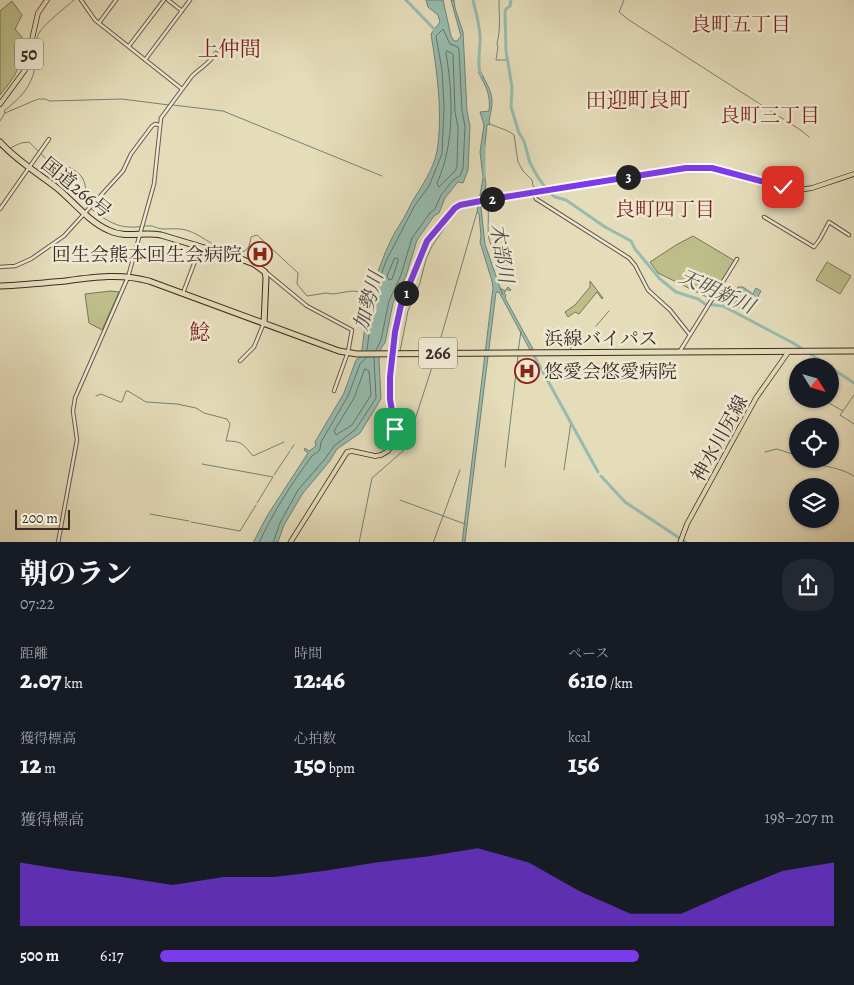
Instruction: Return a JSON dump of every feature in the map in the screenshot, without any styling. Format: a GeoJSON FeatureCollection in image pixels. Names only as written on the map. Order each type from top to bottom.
{"type":"FeatureCollection","features":[{"type":"Feature","properties":{"kind":"highway","name":"国道266号"},"geometry":{"type":"LineString","coordinates":[[0,142],[11,155],[59,190],[85,214],[108,230],[118,234],[157,234],[254,264],[265,272]]}},
{"type":"Feature","properties":{"kind":"highway"},"geometry":{"type":"LineString","coordinates":[[264,323],[265,272]]}},
{"type":"Feature","properties":{"kind":"highway","name":"浜線バイパス"},"geometry":{"type":"LineString","coordinates":[[0,284],[104,274],[146,278],[347,352],[392,354],[854,351]]}},
{"type":"Feature","properties":{"kind":"main road","name":"50"},"geometry":{"type":"LineString","coordinates":[[0,104],[25,70],[36,19],[47,0]]}},
{"type":"Feature","properties":{"kind":"main road"},"geometry":{"type":"LineString","coordinates":[[290,542],[346,453],[351,451],[378,456],[388,451],[391,446],[395,436],[390,394],[391,364],[401,305],[427,241],[455,208],[460,205],[486,200],[663,171],[712,168],[799,190],[812,188],[854,174]]}},
{"type":"Feature","properties":{"kind":"main road","name":"神水川尻線"},"geometry":{"type":"LineString","coordinates":[[680,540],[756,398],[790,351]]}},
{"type":"Feature","properties":{"kind":"street"},"geometry":{"type":"LineString","coordinates":[[81,0],[89,13],[99,23],[182,89]]}},
{"type":"Feature","properties":{"kind":"street"},"geometry":{"type":"LineString","coordinates":[[99,23],[116,0]]}},
{"type":"Feature","properties":{"kind":"street"},"geometry":{"type":"LineString","coordinates":[[129,46],[164,0]]}},
{"type":"Feature","properties":{"kind":"street"},"geometry":{"type":"LineString","coordinates":[[168,0],[182,10]]}},
{"type":"Feature","properties":{"kind":"street"},"geometry":{"type":"LineString","coordinates":[[145,60],[190,0]]}},
{"type":"Feature","properties":{"kind":"street"},"geometry":{"type":"LineString","coordinates":[[58,542],[77,440],[73,411],[74,398],[128,275],[155,178],[159,125],[164,112],[197,71],[205,67],[216,52]]}},
{"type":"Feature","properties":{"kind":"street"},"geometry":{"type":"LineString","coordinates":[[0,267],[15,266],[32,259],[64,236],[126,168],[131,154],[152,126],[155,124],[159,125]]}},
{"type":"Feature","properties":{"kind":"street"},"geometry":{"type":"LineString","coordinates":[[0,209],[49,139]]}},
{"type":"Feature","properties":{"kind":"street"},"geometry":{"type":"LineString","coordinates":[[533,193],[536,199],[629,258],[648,290],[670,310],[690,335]]}},
{"type":"Feature","properties":{"kind":"street"},"geometry":{"type":"LineString","coordinates":[[764,217],[814,247],[829,222],[849,235]]}},
{"type":"Feature","properties":{"kind":"street"},"geometry":{"type":"LineString","coordinates":[[183,293],[200,248]]}},
{"type":"Feature","properties":{"kind":"street"},"geometry":{"type":"LineString","coordinates":[[679,352],[737,259]]}},
{"type":"Feature","properties":{"kind":"street"},"geometry":{"type":"LineString","coordinates":[[265,272],[307,306],[350,329],[352,333],[334,391]]}},
{"type":"Feature","properties":{"kind":"street"},"geometry":{"type":"LineString","coordinates":[[240,361],[254,347],[264,323]]}},
{"type":"Feature","properties":{"kind":"green space"},"geometry":{"type":"Polygon","coordinates":[[[12,1],[22,15],[15,29],[22,37],[21,55],[15,75],[0,95],[0,11],[12,1]]]}},
{"type":"Feature","properties":{"kind":"green space"},"geometry":{"type":"Polygon","coordinates":[[[693,236],[735,261],[711,299],[658,273],[650,262],[693,236]]]}},
{"type":"Feature","properties":{"kind":"green space"},"geometry":{"type":"Polygon","coordinates":[[[827,262],[851,276],[840,294],[816,280],[827,262]]]}},
{"type":"Feature","properties":{"kind":"green space"},"geometry":{"type":"Polygon","coordinates":[[[590,281],[603,298],[597,292],[579,314],[575,312],[568,317],[565,312],[575,305],[590,287],[590,281]]]}},
{"type":"Feature","properties":{"kind":"green space"},"geometry":{"type":"Polygon","coordinates":[[[119,292],[102,330],[89,323],[85,294],[119,292]]]}},
{"type":"Feature","properties":{"kind":"water"},"geometry":{"type":"Polygon","coordinates":[[[426,0],[443,0],[451,36],[454,41],[457,41],[461,36],[451,0],[454,0],[463,32],[467,111],[470,126],[468,170],[463,183],[457,183],[445,198],[439,213],[434,216],[417,240],[406,276],[393,303],[385,343],[381,348],[379,360],[381,399],[360,433],[337,449],[329,462],[303,493],[284,525],[278,542],[254,542],[267,516],[308,453],[304,450],[305,448],[309,451],[316,446],[315,442],[344,393],[356,360],[361,357],[369,294],[365,293],[370,291],[395,231],[433,165],[439,137],[439,107],[431,34],[440,22],[438,15],[428,7],[426,0]]]}},
{"type":"Feature","properties":{"kind":"water"},"geometry":{"type":"Polygon","coordinates":[[[478,72],[481,72],[492,100],[483,164],[486,185],[481,208],[485,244],[500,288],[505,291],[508,287],[511,290],[507,289],[504,293],[506,295],[505,298],[533,349],[530,350],[499,292],[496,292],[465,542],[462,542],[493,288],[480,242],[479,214],[477,212],[483,178],[480,152],[484,125],[480,112],[489,111],[489,100],[478,72]]]}},
{"type":"Feature","properties":{"kind":"water"},"geometry":{"type":"Polygon","coordinates":[[[738,287],[743,287],[753,294],[756,288],[761,291],[749,313],[729,302],[738,287]]]}},
{"type":"Feature","properties":{"kind":"waterway"},"geometry":{"type":"LineString","coordinates":[[5,113],[4,111],[20,97],[31,81],[35,67],[35,46],[39,33],[74,0]]}},
{"type":"Feature","properties":{"kind":"waterway","name":"加勢川"},"geometry":{"type":"LineString","coordinates":[[406,0],[436,31]]}},
{"type":"Feature","properties":{"kind":"waterway","name":"木部川"},"geometry":{"type":"LineString","coordinates":[[473,0],[480,31],[479,66],[481,75]]}},
{"type":"Feature","properties":{"kind":"waterway"},"geometry":{"type":"LineString","coordinates":[[499,0],[496,60],[507,60]]}},
{"type":"Feature","properties":{"kind":"waterway","name":"天明新川"},"geometry":{"type":"LineString","coordinates":[[511,0],[510,6],[505,12],[506,51],[512,87],[511,107],[530,163],[550,193],[555,197],[566,200],[605,227],[631,241],[635,249],[660,279],[676,292],[698,299],[705,304],[723,306],[793,343],[816,358]]}},
{"type":"Feature","properties":{"kind":"waterway"},"geometry":{"type":"LineString","coordinates":[[624,0],[619,12],[629,20],[809,137]]}},
{"type":"Feature","properties":{"kind":"waterway"},"geometry":{"type":"LineString","coordinates":[[0,121],[5,113],[38,99],[50,101],[122,99],[169,105]]}},
{"type":"Feature","properties":{"kind":"waterway"},"geometry":{"type":"LineString","coordinates":[[173,105],[223,111],[382,176]]}},
{"type":"Feature","properties":{"kind":"waterway"},"geometry":{"type":"LineString","coordinates":[[489,124],[514,135],[518,162],[523,171],[532,180],[533,186],[538,190]]}},
{"type":"Feature","properties":{"kind":"waterway"},"geometry":{"type":"LineString","coordinates":[[10,148],[29,142],[52,163],[58,166],[69,167],[75,171],[85,183],[89,207],[113,223],[124,227],[152,226],[162,229],[186,230],[224,250],[238,253],[246,250],[251,237],[257,235],[298,273],[297,284],[307,296],[352,291],[366,292]]}},
{"type":"Feature","properties":{"kind":"waterway","name":"木部川"},"geometry":{"type":"LineString","coordinates":[[484,145],[484,177]]}},
{"type":"Feature","properties":{"kind":"waterway"},"geometry":{"type":"LineString","coordinates":[[400,351],[408,311],[420,283],[426,259],[432,246],[452,217],[463,206]]}},
{"type":"Feature","properties":{"kind":"waterway"},"geometry":{"type":"LineString","coordinates":[[488,206],[488,236],[492,248],[504,260]]}},
{"type":"Feature","properties":{"kind":"waterway"},"geometry":{"type":"LineString","coordinates":[[437,351],[477,212]]}},
{"type":"Feature","properties":{"kind":"waterway"},"geometry":{"type":"LineString","coordinates":[[506,261],[515,268]]}},
{"type":"Feature","properties":{"kind":"waterway"},"geometry":{"type":"LineString","coordinates":[[596,326],[609,311]]}},
{"type":"Feature","properties":{"kind":"waterway"},"geometry":{"type":"LineString","coordinates":[[518,352],[521,331]]}},
{"type":"Feature","properties":{"kind":"waterway"},"geometry":{"type":"LineString","coordinates":[[570,349],[581,335]]}},
{"type":"Feature","properties":{"kind":"waterway"},"geometry":{"type":"LineString","coordinates":[[532,352],[598,472]]}},
{"type":"Feature","properties":{"kind":"waterway"},"geometry":{"type":"LineString","coordinates":[[359,542],[372,478],[403,451],[436,355]]}},
{"type":"Feature","properties":{"kind":"waterway"},"geometry":{"type":"LineString","coordinates":[[505,467],[518,356]]}},
{"type":"Feature","properties":{"kind":"waterway","name":"天明新川"},"geometry":{"type":"LineString","coordinates":[[839,373],[854,383]]}},
{"type":"Feature","properties":{"kind":"waterway"},"geometry":{"type":"LineString","coordinates":[[96,396],[101,394],[122,402],[126,391],[128,391],[146,402],[177,404],[196,408],[204,413],[227,419],[230,424],[226,441],[242,444],[253,456],[284,442]]}},
{"type":"Feature","properties":{"kind":"waterway"},"geometry":{"type":"LineString","coordinates":[[854,395],[840,415],[854,424]]}},
{"type":"Feature","properties":{"kind":"waterway"},"geometry":{"type":"LineString","coordinates":[[838,408],[843,411]]}},
{"type":"Feature","properties":{"kind":"waterway"},"geometry":{"type":"LineString","coordinates":[[564,470],[571,422]]}},
{"type":"Feature","properties":{"kind":"waterway"},"geometry":{"type":"LineString","coordinates":[[291,449],[294,445]]}},
{"type":"Feature","properties":{"kind":"waterway"},"geometry":{"type":"LineString","coordinates":[[765,452],[777,449],[789,453]]}},
{"type":"Feature","properties":{"kind":"waterway"},"geometry":{"type":"LineString","coordinates":[[274,475],[290,451]]}},
{"type":"Feature","properties":{"kind":"waterway"},"geometry":{"type":"LineString","coordinates":[[202,464],[273,477],[257,503]]}},
{"type":"Feature","properties":{"kind":"waterway"},"geometry":{"type":"LineString","coordinates":[[833,468],[854,476]]}},
{"type":"Feature","properties":{"kind":"waterway"},"geometry":{"type":"LineString","coordinates":[[433,542],[460,470]]}},
{"type":"Feature","properties":{"kind":"waterway"},"geometry":{"type":"LineString","coordinates":[[601,476],[625,502],[685,542]]}},
{"type":"Feature","properties":{"kind":"waterway"},"geometry":{"type":"LineString","coordinates":[[400,500],[465,524]]}},
{"type":"Feature","properties":{"kind":"waterway"},"geometry":{"type":"LineString","coordinates":[[191,522],[240,531],[256,505]]}},
{"type":"Feature","properties":{"kind":"waterway"},"geometry":{"type":"LineString","coordinates":[[150,514],[189,521]]}},
{"type":"Feature","properties":{"kind":"place","name":"回生会熊本回生会病院"},"geometry":{"type":"Point","coordinates":[260,254]}},
{"type":"Feature","properties":{"kind":"place","name":"悠愛会悠愛病院"},"geometry":{"type":"Point","coordinates":[527,371]}},
{"type":"Feature","properties":{"kind":"district","name":"良町五丁目"},"geometry":{"type":"Point","coordinates":[741,24]}},
{"type":"Feature","properties":{"kind":"district","name":"上仲間"},"geometry":{"type":"Point","coordinates":[229,49]}},
{"type":"Feature","properties":{"kind":"district","name":"田迎町良町"},"geometry":{"type":"Point","coordinates":[638,100]}},
{"type":"Feature","properties":{"kind":"district","name":"良町三丁目"},"geometry":{"type":"Point","coordinates":[770,115]}},
{"type":"Feature","properties":{"kind":"district","name":"良町四丁目"},"geometry":{"type":"Point","coordinates":[665,209]}},
{"type":"Feature","properties":{"kind":"district","name":"鯰"},"geometry":{"type":"Point","coordinates":[200,332]}},
{"type":"Feature","properties":{"kind":"route"},"geometry":{"type":"LineString","coordinates":[[395,429],[390,399],[390,377],[395,332],[401,305],[427,241],[455,208],[460,205],[486,200],[686,168],[712,168],[783,187]]}}]}
